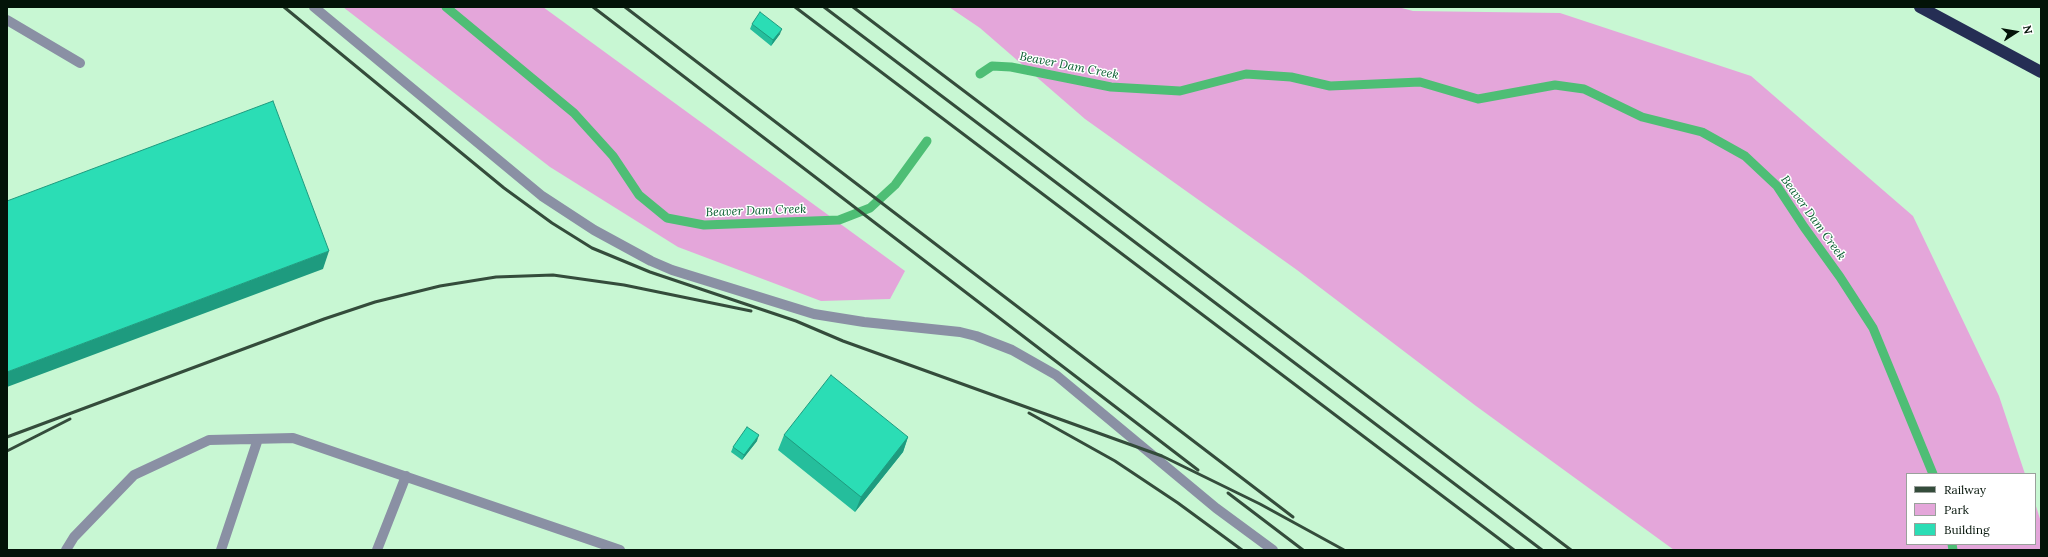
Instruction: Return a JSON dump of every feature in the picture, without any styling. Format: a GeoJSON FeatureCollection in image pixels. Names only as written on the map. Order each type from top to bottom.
{"type":"FeatureCollection","features":[{"type":"Feature","properties":{"kind":"highway"},"geometry":{"type":"LineString","coordinates":[[1920,7],[2026,62],[2041,72]]}},
{"type":"Feature","properties":{"kind":"highway"},"geometry":{"type":"LineString","coordinates":[[2026,62],[2041,75]]}},
{"type":"Feature","properties":{"kind":"lane"},"geometry":{"type":"LineString","coordinates":[[314,7],[542,196],[594,230],[651,261],[672,270],[814,314],[864,322],[960,332],[976,336],[1012,350],[1056,375],[1211,504],[1272,550]]}},
{"type":"Feature","properties":{"kind":"lane"},"geometry":{"type":"LineString","coordinates":[[7,20],[80,63]]}},
{"type":"Feature","properties":{"kind":"lane"},"geometry":{"type":"LineString","coordinates":[[66,550],[74,537],[134,475],[210,440],[293,438],[620,550]]}},
{"type":"Feature","properties":{"kind":"lane"},"geometry":{"type":"LineString","coordinates":[[221,550],[258,439]]}},
{"type":"Feature","properties":{"kind":"lane"},"geometry":{"type":"LineString","coordinates":[[377,550],[406,476]]}},
{"type":"Feature","properties":{"kind":"green space"},"geometry":{"type":"Polygon","coordinates":[[[343,7],[543,7],[905,271],[890,299],[821,301],[678,247],[550,167],[343,7]]]}},
{"type":"Feature","properties":{"kind":"green space"},"geometry":{"type":"Polygon","coordinates":[[[949,7],[1398,7],[1413,11],[1560,13],[1751,76],[1913,216],[1999,396],[2025,473],[1906,473],[1906,545],[2036,545],[2036,506],[2041,522],[2041,550],[1674,550],[1476,406],[1297,270],[1085,119],[980,28],[949,7]]]}},
{"type":"Feature","properties":{"kind":"building"},"geometry":{"type":"Polygon","coordinates":[[[760,12],[782,29],[773,40],[752,24],[760,12]]]}},
{"type":"Feature","properties":{"kind":"building"},"geometry":{"type":"Polygon","coordinates":[[[273,101],[329,251],[7,372],[7,201],[273,101]]]}},
{"type":"Feature","properties":{"kind":"building"},"geometry":{"type":"Polygon","coordinates":[[[831,375],[908,437],[861,497],[784,435],[831,375]]]}},
{"type":"Feature","properties":{"kind":"building"},"geometry":{"type":"Polygon","coordinates":[[[747,427],[759,435],[744,455],[733,447],[747,427]]]}},
{"type":"Feature","properties":{"kind":"waterway","name":"Beaver Dam Creek"},"geometry":{"type":"LineString","coordinates":[[446,7],[574,113],[613,156],[639,195],[667,218],[704,225],[839,220],[870,208],[895,185],[927,141]]}},
{"type":"Feature","properties":{"kind":"waterway","name":"Beaver Dam Creek"},"geometry":{"type":"LineString","coordinates":[[980,74],[992,66],[1011,67],[1111,87],[1180,91],[1246,74],[1291,77],[1330,86],[1420,82],[1478,99],[1555,85],[1584,89],[1642,117],[1702,132],[1745,156],[1777,186],[1840,277],[1873,328],[1933,473]]}},
{"type":"Feature","properties":{"kind":"waterway","name":"Beaver Dam Creek"},"geometry":{"type":"LineString","coordinates":[[1952,545],[1953,550]]}},
{"type":"Feature","properties":{"kind":"railway"},"geometry":{"type":"LineString","coordinates":[[284,7],[504,188],[552,223],[592,248],[650,272],[796,321],[843,341],[1162,456],[1260,504],[1344,550]]}},
{"type":"Feature","properties":{"kind":"railway"},"geometry":{"type":"LineString","coordinates":[[593,7],[1198,470]]}},
{"type":"Feature","properties":{"kind":"railway"},"geometry":{"type":"LineString","coordinates":[[625,7],[1293,517]]}},
{"type":"Feature","properties":{"kind":"railway"},"geometry":{"type":"LineString","coordinates":[[795,7],[1514,550]]}},
{"type":"Feature","properties":{"kind":"railway"},"geometry":{"type":"LineString","coordinates":[[824,7],[1542,550]]}},
{"type":"Feature","properties":{"kind":"railway"},"geometry":{"type":"LineString","coordinates":[[853,7],[1571,550]]}},
{"type":"Feature","properties":{"kind":"railway"},"geometry":{"type":"LineString","coordinates":[[7,437],[324,319],[375,302],[440,286],[496,277],[553,275],[624,285],[751,311]]}},
{"type":"Feature","properties":{"kind":"railway"},"geometry":{"type":"LineString","coordinates":[[1029,413],[1115,461],[1178,503],[1242,550]]}},
{"type":"Feature","properties":{"kind":"railway"},"geometry":{"type":"LineString","coordinates":[[7,451],[70,419]]}},
{"type":"Feature","properties":{"kind":"railway"},"geometry":{"type":"LineString","coordinates":[[1228,493],[1303,550]]}}]}
